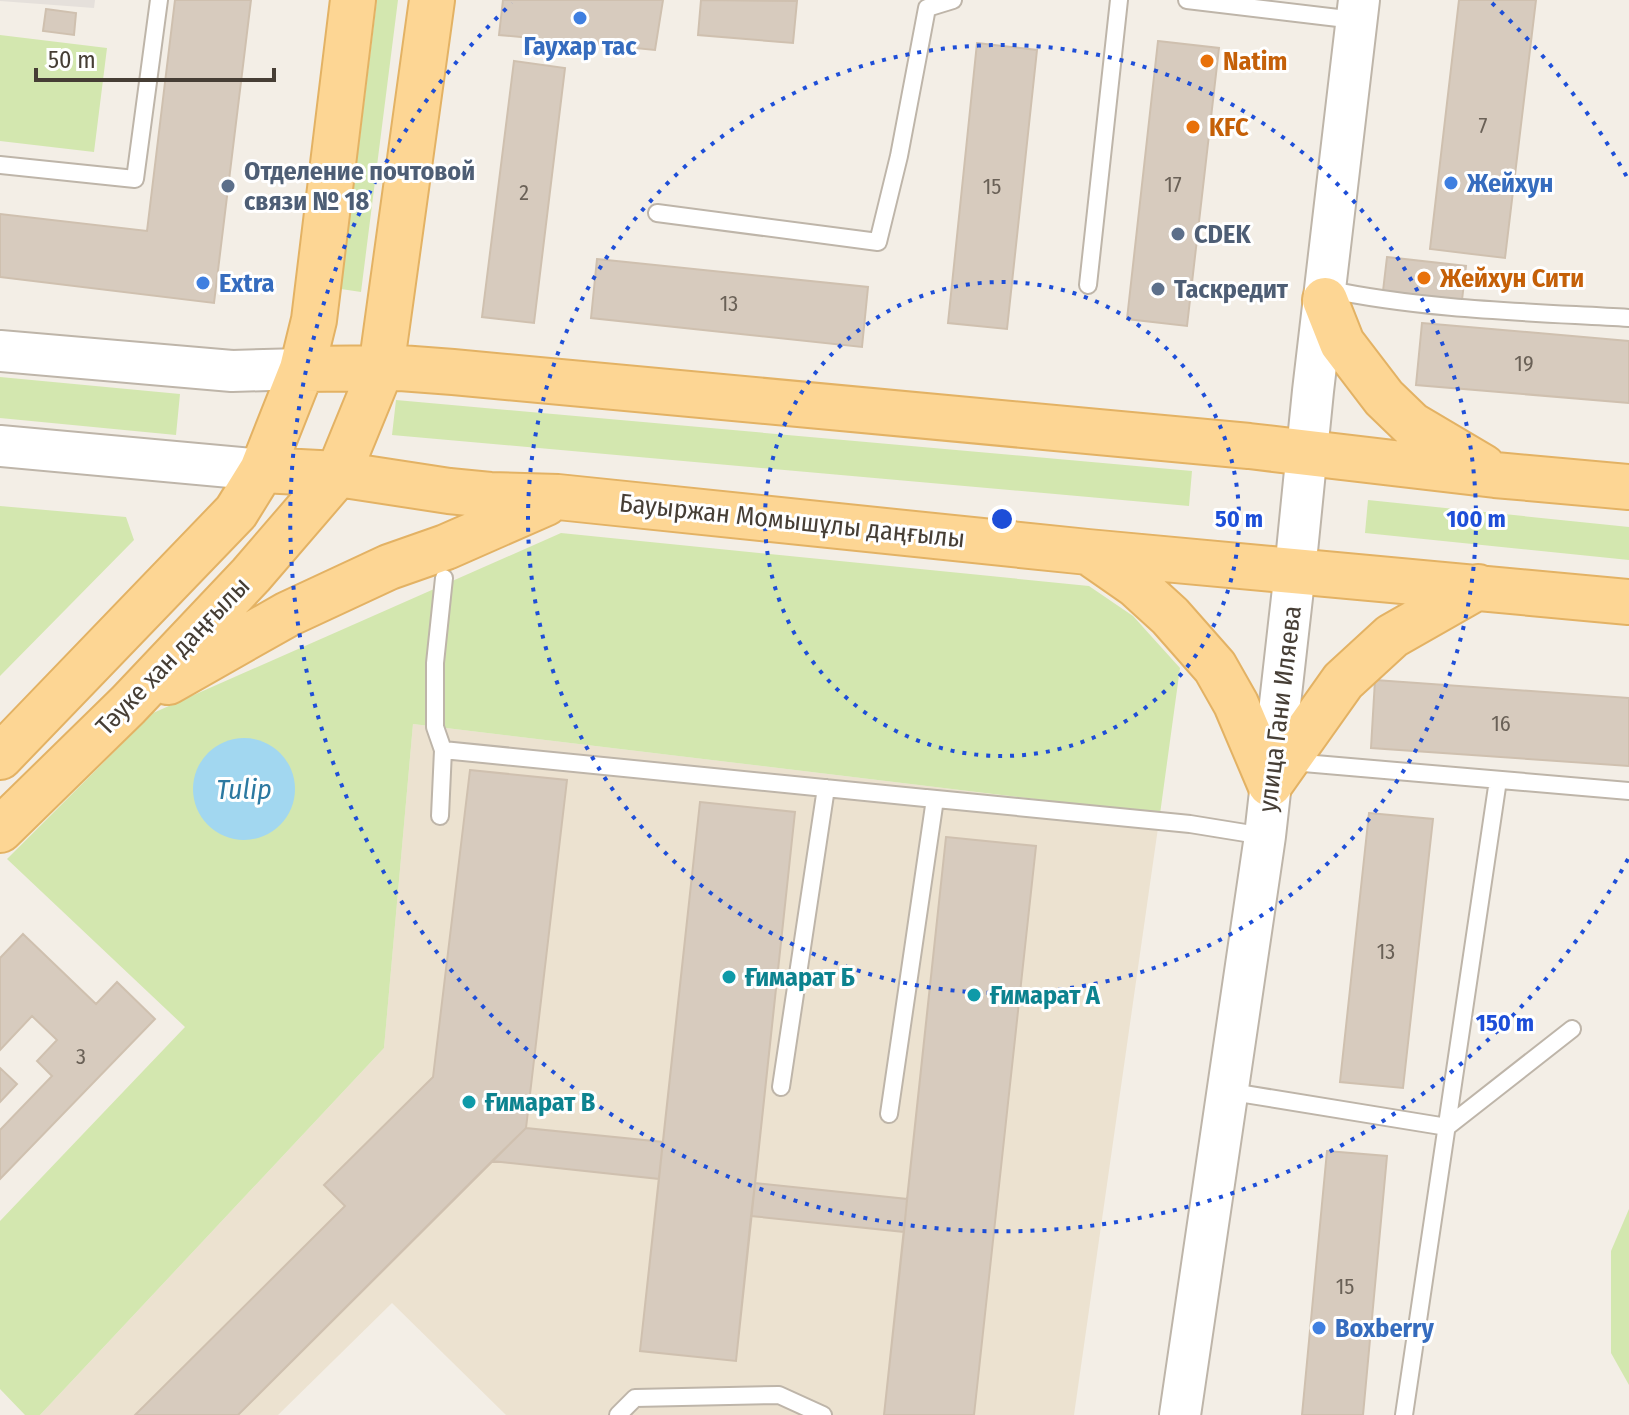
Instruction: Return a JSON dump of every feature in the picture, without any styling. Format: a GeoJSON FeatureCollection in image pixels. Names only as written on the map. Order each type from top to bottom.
{"type":"FeatureCollection","features":[{"type":"Feature","properties":{"kind":"main road","name":"Тәуке хан даңғылы"},"geometry":{"type":"LineString","coordinates":[[0,757],[236,512],[262,470],[302,369],[314,320],[353,0]]}},
{"type":"Feature","properties":{"kind":"main road","name":"Тәуке хан даңғылы"},"geometry":{"type":"LineString","coordinates":[[0,830],[128,705],[251,575],[338,474],[391,368],[386,324],[432,0]]}},
{"type":"Feature","properties":{"kind":"main road"},"geometry":{"type":"LineString","coordinates":[[1326,295],[1342,343],[1384,398],[1412,425],[1495,475]]}},
{"type":"Feature","properties":{"kind":"main road"},"geometry":{"type":"LineString","coordinates":[[302,369],[391,368],[1217,443],[1629,487]]}},
{"type":"Feature","properties":{"kind":"main road","name":"Бауыржан Момышұлы даңғылы"},"geometry":{"type":"LineString","coordinates":[[262,470],[338,474],[449,491],[558,497],[1088,552],[1629,602]]}},
{"type":"Feature","properties":{"kind":"main road"},"geometry":{"type":"LineString","coordinates":[[128,705],[288,614],[389,567],[446,547],[558,497]]}},
{"type":"Feature","properties":{"kind":"main road"},"geometry":{"type":"LineString","coordinates":[[1088,552],[1136,585],[1170,616],[1215,667],[1278,772],[1343,681],[1392,636],[1478,587]]}},
{"type":"Feature","properties":{"kind":"street","name":"улица Гани Иляева"},"geometry":{"type":"LineString","coordinates":[[1181,1415],[1222,1090],[1278,772],[1306,454],[1358,10]]}},
{"type":"Feature","properties":{"kind":"street"},"geometry":{"type":"LineString","coordinates":[[0,351],[232,371],[302,369]]}},
{"type":"Feature","properties":{"kind":"street"},"geometry":{"type":"LineString","coordinates":[[0,446],[262,470]]}},
{"type":"Feature","properties":{"kind":"lane"},"geometry":{"type":"LineString","coordinates":[[0,165],[135,179],[159,0]]}},
{"type":"Feature","properties":{"kind":"lane"},"geometry":{"type":"LineString","coordinates":[[657,213],[878,242],[899,156],[927,8],[953,0]]}},
{"type":"Feature","properties":{"kind":"lane"},"geometry":{"type":"LineString","coordinates":[[1088,285],[1119,0]]}},
{"type":"Feature","properties":{"kind":"lane"},"geometry":{"type":"LineString","coordinates":[[1187,0],[1358,10]]}},
{"type":"Feature","properties":{"kind":"lane"},"geometry":{"type":"LineString","coordinates":[[1326,295],[1452,307],[1629,318]]}},
{"type":"Feature","properties":{"kind":"lane"},"geometry":{"type":"LineString","coordinates":[[440,816],[443,750],[435,727],[435,663],[444,578]]}},
{"type":"Feature","properties":{"kind":"lane"},"geometry":{"type":"LineString","coordinates":[[443,750],[1190,824],[1265,836]]}},
{"type":"Feature","properties":{"kind":"lane"},"geometry":{"type":"LineString","coordinates":[[1278,772],[1498,780],[1629,791]]}},
{"type":"Feature","properties":{"kind":"lane"},"geometry":{"type":"LineString","coordinates":[[1404,1415],[1498,780]]}},
{"type":"Feature","properties":{"kind":"lane"},"geometry":{"type":"LineString","coordinates":[[781,1087],[826,788]]}},
{"type":"Feature","properties":{"kind":"lane"},"geometry":{"type":"LineString","coordinates":[[889,1114],[935,799],[926,798]]}},
{"type":"Feature","properties":{"kind":"lane"},"geometry":{"type":"LineString","coordinates":[[1222,1090],[1447,1127],[1572,1029]]}},
{"type":"Feature","properties":{"kind":"lane"},"geometry":{"type":"LineString","coordinates":[[618,1415],[635,1398],[779,1395],[823,1415]]}},
{"type":"Feature","properties":{"kind":"shaded area"},"geometry":{"type":"Polygon","coordinates":[[[0,0],[95,0],[94,8],[0,0]]]}},
{"type":"Feature","properties":{"kind":"shaded area"},"geometry":{"type":"Polygon","coordinates":[[[413,724],[1160,814],[1074,1415],[506,1415],[392,1303],[278,1415],[40,1415],[384,1048],[413,724]]]}},
{"type":"Feature","properties":{"kind":"green space"},"geometry":{"type":"Polygon","coordinates":[[[377,0],[398,0],[361,292],[341,289],[377,0]]]}},
{"type":"Feature","properties":{"kind":"green space"},"geometry":{"type":"Polygon","coordinates":[[[0,35],[107,48],[94,152],[0,141],[0,35]]]}},
{"type":"Feature","properties":{"kind":"green space"},"geometry":{"type":"Polygon","coordinates":[[[0,377],[180,394],[176,435],[0,418],[0,377]]]}},
{"type":"Feature","properties":{"kind":"green space"},"geometry":{"type":"Polygon","coordinates":[[[396,400],[1192,471],[1189,506],[392,435],[396,400]]]}},
{"type":"Feature","properties":{"kind":"green space"},"geometry":{"type":"Polygon","coordinates":[[[1368,500],[1629,527],[1629,560],[1365,533],[1368,500]]]}},
{"type":"Feature","properties":{"kind":"green space"},"geometry":{"type":"Polygon","coordinates":[[[0,506],[126,517],[134,540],[0,676],[0,506]]]}},
{"type":"Feature","properties":{"kind":"green space"},"geometry":{"type":"Polygon","coordinates":[[[561,533],[1089,586],[1133,616],[1180,668],[1160,814],[413,724],[384,1048],[40,1415],[25,1415],[0,1389],[0,1221],[185,1027],[7,859],[153,713],[561,533]]]}},
{"type":"Feature","properties":{"kind":"green space"},"geometry":{"type":"Polygon","coordinates":[[[1629,1209],[1629,1385],[1611,1353],[1611,1251],[1629,1209]]]}},
{"type":"Feature","properties":{"kind":"water","name":"Tulip"},"geometry":{"type":"Polygon","coordinates":[[[244,738],[264,742],[280,753],[291,769],[295,789],[291,809],[280,825],[264,836],[244,840],[224,836],[208,825],[197,809],[193,789],[197,769],[208,753],[224,742],[244,738]]]}},
{"type":"Feature","properties":{"kind":"building"},"geometry":{"type":"Polygon","coordinates":[[[175,0],[251,0],[214,303],[0,277],[0,214],[147,231],[175,0]]]}},
{"type":"Feature","properties":{"kind":"building","name":"Гаухар тас"},"geometry":{"type":"Polygon","coordinates":[[[503,0],[663,0],[655,50],[499,35],[503,0]]]}},
{"type":"Feature","properties":{"kind":"building"},"geometry":{"type":"Polygon","coordinates":[[[701,0],[797,1],[793,43],[698,35],[701,0]]]}},
{"type":"Feature","properties":{"kind":"building"},"geometry":{"type":"Polygon","coordinates":[[[1459,0],[1536,0],[1505,258],[1430,249],[1459,0]]]}},
{"type":"Feature","properties":{"kind":"building"},"geometry":{"type":"Polygon","coordinates":[[[46,9],[76,13],[74,35],[43,31],[46,9]]]}},
{"type":"Feature","properties":{"kind":"building"},"geometry":{"type":"Polygon","coordinates":[[[1158,41],[1219,48],[1187,326],[1127,319],[1158,41]]]}},
{"type":"Feature","properties":{"kind":"building"},"geometry":{"type":"Polygon","coordinates":[[[977,43],[1037,50],[1007,329],[948,323],[977,43]]]}},
{"type":"Feature","properties":{"kind":"building"},"geometry":{"type":"Polygon","coordinates":[[[514,61],[565,68],[534,323],[482,317],[514,61]]]}},
{"type":"Feature","properties":{"kind":"building","name":"Жейхун Сити"},"geometry":{"type":"Polygon","coordinates":[[[1387,257],[1466,266],[1462,300],[1383,291],[1387,257]]]}},
{"type":"Feature","properties":{"kind":"building"},"geometry":{"type":"Polygon","coordinates":[[[597,259],[868,287],[862,347],[591,318],[597,259]]]}},
{"type":"Feature","properties":{"kind":"building"},"geometry":{"type":"Polygon","coordinates":[[[1422,323],[1629,341],[1629,403],[1416,385],[1422,323]]]}},
{"type":"Feature","properties":{"kind":"building"},"geometry":{"type":"Polygon","coordinates":[[[1375,680],[1629,698],[1629,766],[1371,748],[1375,680]]]}},
{"type":"Feature","properties":{"kind":"building","name":"Ғимарат В"},"geometry":{"type":"Polygon","coordinates":[[[470,770],[567,780],[526,1128],[238,1415],[135,1415],[345,1206],[324,1185],[433,1077],[470,770]]]}},
{"type":"Feature","properties":{"kind":"building"},"geometry":{"type":"Polygon","coordinates":[[[470,770],[567,780],[526,1128],[663,1142],[700,802],[795,812],[755,1183],[907,1199],[946,837],[1036,846],[974,1415],[884,1415],[904,1232],[751,1216],[736,1361],[640,1351],[659,1179],[492,1161],[238,1415],[135,1415],[345,1206],[324,1185],[433,1077],[470,770]]]}},
{"type":"Feature","properties":{"kind":"building","name":"Ғимарат Б"},"geometry":{"type":"Polygon","coordinates":[[[700,802],[795,812],[736,1361],[640,1351],[700,802]]]}},
{"type":"Feature","properties":{"kind":"building"},"geometry":{"type":"Polygon","coordinates":[[[1369,813],[1433,819],[1403,1088],[1340,1082],[1369,813]]]}},
{"type":"Feature","properties":{"kind":"building","name":"Ғимарат А"},"geometry":{"type":"Polygon","coordinates":[[[946,837],[1036,846],[974,1415],[884,1415],[946,837]]]}},
{"type":"Feature","properties":{"kind":"building"},"geometry":{"type":"Polygon","coordinates":[[[23,934],[96,1004],[117,982],[155,1019],[0,1179],[0,1130],[52,1076],[37,1061],[57,1040],[32,1016],[0,1050],[0,958],[23,934]]]}},
{"type":"Feature","properties":{"kind":"building"},"geometry":{"type":"Polygon","coordinates":[[[0,1068],[17,1084],[0,1102],[0,1068]]]}},
{"type":"Feature","properties":{"kind":"building"},"geometry":{"type":"Polygon","coordinates":[[[526,1128],[663,1142],[659,1179],[492,1161],[526,1128]]]}},
{"type":"Feature","properties":{"kind":"building"},"geometry":{"type":"Polygon","coordinates":[[[1327,1151],[1387,1156],[1363,1415],[1302,1415],[1327,1151]]]}},
{"type":"Feature","properties":{"kind":"building"},"geometry":{"type":"Polygon","coordinates":[[[755,1183],[907,1199],[904,1232],[751,1216],[755,1183]]]}},
{"type":"Feature","properties":{"kind":"place","name":"Гаухар тас"},"geometry":{"type":"Point","coordinates":[580,18]}},
{"type":"Feature","properties":{"kind":"place","name":"Natim"},"geometry":{"type":"Point","coordinates":[1207,61]}},
{"type":"Feature","properties":{"kind":"place","name":"KFC"},"geometry":{"type":"Point","coordinates":[1193,127]}},
{"type":"Feature","properties":{"kind":"place","name":"Жейхун"},"geometry":{"type":"Point","coordinates":[1451,183]}},
{"type":"Feature","properties":{"kind":"place","name":"Отделение почтовой связи № 18"},"geometry":{"type":"Point","coordinates":[228,186]}},
{"type":"Feature","properties":{"kind":"place","name":"CDEK"},"geometry":{"type":"Point","coordinates":[1178,234]}},
{"type":"Feature","properties":{"kind":"place","name":"Жейхун Сити"},"geometry":{"type":"Point","coordinates":[1424,278]}},
{"type":"Feature","properties":{"kind":"place","name":"Extra"},"geometry":{"type":"Point","coordinates":[203,283]}},
{"type":"Feature","properties":{"kind":"place","name":"Таскредит"},"geometry":{"type":"Point","coordinates":[1158,289]}},
{"type":"Feature","properties":{"kind":"place","name":"Ғимарат Б"},"geometry":{"type":"Point","coordinates":[729,977]}},
{"type":"Feature","properties":{"kind":"place","name":"Ғимарат А"},"geometry":{"type":"Point","coordinates":[974,995]}},
{"type":"Feature","properties":{"kind":"place","name":"Ғимарат В"},"geometry":{"type":"Point","coordinates":[469,1102]}},
{"type":"Feature","properties":{"kind":"place","name":"Boxberry"},"geometry":{"type":"Point","coordinates":[1319,1328]}}]}
